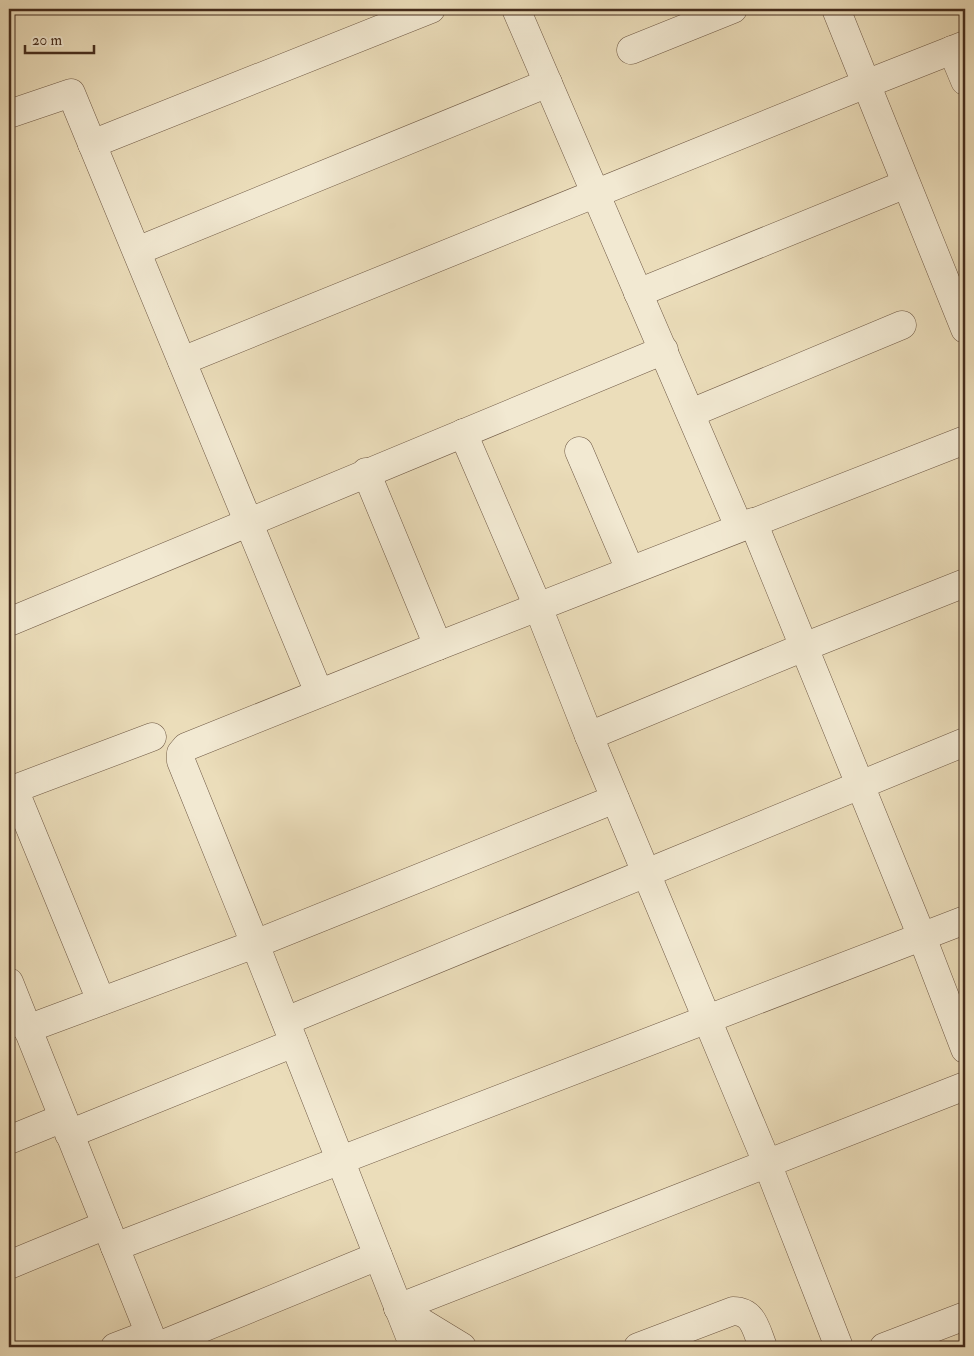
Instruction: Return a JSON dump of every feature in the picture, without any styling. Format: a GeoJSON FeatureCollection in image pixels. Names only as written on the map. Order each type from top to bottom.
{"type":"FeatureCollection","features":[{"type":"Feature","properties":{"kind":"street"},"geometry":{"type":"LineString","coordinates":[[92,144],[431,9]]}},
{"type":"Feature","properties":{"kind":"street"},"geometry":{"type":"LineString","coordinates":[[516,9],[594,194],[691,414],[804,646],[859,786],[922,937],[965,1049]]}},
{"type":"Feature","properties":{"kind":"street"},"geometry":{"type":"LineString","coordinates":[[631,50],[733,9]]}},
{"type":"Feature","properties":{"kind":"street"},"geometry":{"type":"LineString","coordinates":[[836,9],[965,329]]}},
{"type":"Feature","properties":{"kind":"street"},"geometry":{"type":"LineString","coordinates":[[182,360],[959,48],[965,81]]}},
{"type":"Feature","properties":{"kind":"street"},"geometry":{"type":"LineString","coordinates":[[137,251],[548,83]]}},
{"type":"Feature","properties":{"kind":"street"},"geometry":{"type":"LineString","coordinates":[[9,114],[71,93],[319,694]]}},
{"type":"Feature","properties":{"kind":"street"},"geometry":{"type":"LineString","coordinates":[[638,294],[906,184]]}},
{"type":"Feature","properties":{"kind":"street"},"geometry":{"type":"LineString","coordinates":[[691,414],[902,325]]}},
{"type":"Feature","properties":{"kind":"street"},"geometry":{"type":"LineString","coordinates":[[9,622],[366,472],[664,350]]}},
{"type":"Feature","properties":{"kind":"street"},"geometry":{"type":"LineString","coordinates":[[463,433],[538,607],[589,736],[767,1163],[839,1347]]}},
{"type":"Feature","properties":{"kind":"street"},"geometry":{"type":"LineString","coordinates":[[414,1347],[255,944],[180,761],[181,753],[186,747],[438,646],[965,440]]}},
{"type":"Feature","properties":{"kind":"street"},"geometry":{"type":"LineString","coordinates":[[579,451],[630,570]]}},
{"type":"Feature","properties":{"kind":"street"},"geometry":{"type":"LineString","coordinates":[[366,472],[438,646]]}},
{"type":"Feature","properties":{"kind":"street"},"geometry":{"type":"LineString","coordinates":[[589,736],[804,646],[965,583]]}},
{"type":"Feature","properties":{"kind":"street"},"geometry":{"type":"LineString","coordinates":[[101,1001],[11,790],[152,737]]}},
{"type":"Feature","properties":{"kind":"street"},"geometry":{"type":"LineString","coordinates":[[9,1140],[66,1126],[290,1032],[646,873],[965,742]]}},
{"type":"Feature","properties":{"kind":"street"},"geometry":{"type":"LineString","coordinates":[[19,1021],[101,1001],[255,944],[615,799]]}},
{"type":"Feature","properties":{"kind":"street"},"geometry":{"type":"LineString","coordinates":[[9,1265],[110,1236],[340,1160],[965,920]]}},
{"type":"Feature","properties":{"kind":"street"},"geometry":{"type":"LineString","coordinates":[[9,982],[19,1021],[66,1126],[153,1343]]}},
{"type":"Feature","properties":{"kind":"street"},"geometry":{"type":"LineString","coordinates":[[398,1308],[965,1086]]}},
{"type":"Feature","properties":{"kind":"street"},"geometry":{"type":"LineString","coordinates":[[116,1347],[153,1343],[378,1256]]}},
{"type":"Feature","properties":{"kind":"street"},"geometry":{"type":"LineString","coordinates":[[398,1308],[462,1347]]}},
{"type":"Feature","properties":{"kind":"street"},"geometry":{"type":"LineString","coordinates":[[638,1347],[732,1310],[747,1313],[763,1347]]}},
{"type":"Feature","properties":{"kind":"street"},"geometry":{"type":"LineString","coordinates":[[884,1347],[965,1316]]}}]}
